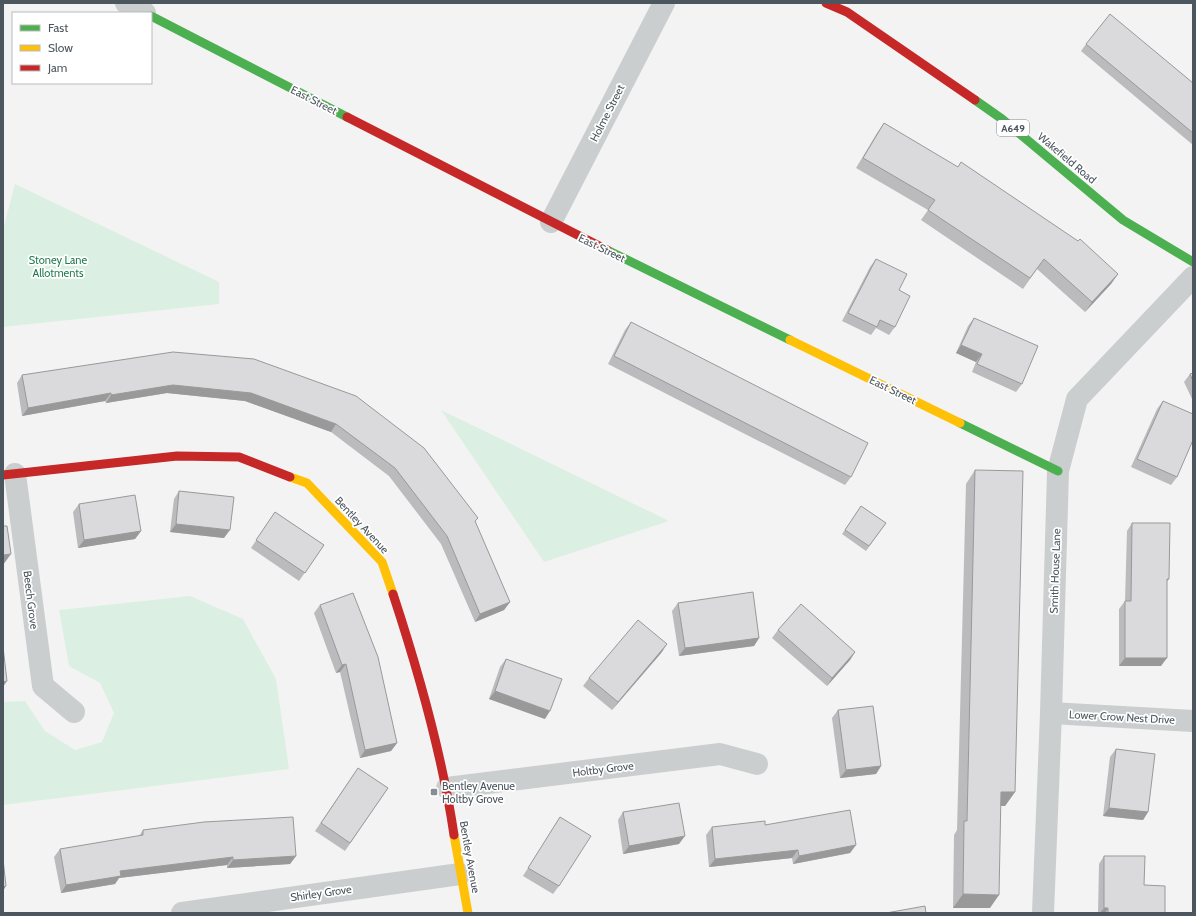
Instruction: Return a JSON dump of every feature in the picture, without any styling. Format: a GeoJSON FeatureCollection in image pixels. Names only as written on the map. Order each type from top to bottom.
{"type":"FeatureCollection","features":[{"type":"Feature","properties":{"kind":"street"},"geometry":{"type":"LineString","coordinates":[[126,3],[143,12]]}},
{"type":"Feature","properties":{"kind":"street","name":"Holme Street"},"geometry":{"type":"LineString","coordinates":[[551,222],[664,3]]}},
{"type":"Feature","properties":{"kind":"street","name":"Wakefield Road"},"geometry":{"type":"LineString","coordinates":[[826,3],[847,12],[925,64],[1002,119],[1123,220],[1193,262]]}},
{"type":"Feature","properties":{"kind":"street","name":"East Street"},"geometry":{"type":"LineString","coordinates":[[152,17],[551,222],[1058,471]]}},
{"type":"Feature","properties":{"kind":"street","name":"Smith House Lane"},"geometry":{"type":"LineString","coordinates":[[1043,913],[1058,471],[1076,399],[1193,277]]}},
{"type":"Feature","properties":{"kind":"street","name":"Bentley Avenue"},"geometry":{"type":"LineString","coordinates":[[9,475],[177,456],[239,457],[307,483],[382,562],[412,651],[447,788],[460,874],[468,913]]}},
{"type":"Feature","properties":{"kind":"street","name":"Beech Grove"},"geometry":{"type":"LineString","coordinates":[[9,475],[43,686],[74,712]]}},
{"type":"Feature","properties":{"kind":"street","name":"Lower Crow Nest Drive"},"geometry":{"type":"LineString","coordinates":[[1051,712],[1193,721]]}},
{"type":"Feature","properties":{"kind":"street","name":"Holtby Grove"},"geometry":{"type":"LineString","coordinates":[[447,788],[720,754],[757,764]]}},
{"type":"Feature","properties":{"kind":"street","name":"Shirley Grove"},"geometry":{"type":"LineString","coordinates":[[182,913],[460,874]]}},
{"type":"Feature","properties":{"kind":"green space","name":"Stoney Lane Allotments"},"geometry":{"type":"Polygon","coordinates":[[[15,184],[219,282],[219,304],[3,327],[3,230],[15,184]]]}},
{"type":"Feature","properties":{"kind":"green space"},"geometry":{"type":"Polygon","coordinates":[[[441,410],[669,521],[544,562],[441,410]]]}},
{"type":"Feature","properties":{"kind":"green space"},"geometry":{"type":"Polygon","coordinates":[[[190,596],[243,619],[276,679],[289,769],[3,805],[3,702],[25,701],[45,731],[75,750],[102,742],[114,713],[100,683],[69,666],[59,610],[190,596]]]}},
{"type":"Feature","properties":{"kind":"building"},"geometry":{"type":"Polygon","coordinates":[[[1110,14],[1193,83],[1193,133],[1086,44],[1110,14]]]}},
{"type":"Feature","properties":{"kind":"building"},"geometry":{"type":"Polygon","coordinates":[[[884,123],[958,167],[961,162],[1078,241],[1080,239],[1118,274],[1092,302],[1044,259],[1030,278],[928,210],[935,200],[863,158],[884,123]]]}},
{"type":"Feature","properties":{"kind":"building"},"geometry":{"type":"Polygon","coordinates":[[[876,259],[907,274],[899,290],[910,296],[895,327],[880,320],[877,327],[848,313],[876,259]]]}},
{"type":"Feature","properties":{"kind":"building"},"geometry":{"type":"Polygon","coordinates":[[[974,318],[1038,346],[1022,384],[977,364],[982,354],[961,345],[974,318]]]}},
{"type":"Feature","properties":{"kind":"building"},"geometry":{"type":"Polygon","coordinates":[[[631,322],[868,443],[851,477],[614,356],[631,322]]]}},
{"type":"Feature","properties":{"kind":"building"},"geometry":{"type":"Polygon","coordinates":[[[173,352],[254,359],[356,396],[424,448],[478,518],[475,521],[510,602],[480,614],[447,536],[395,468],[336,424],[251,393],[173,385],[111,395],[111,393],[28,408],[22,375],[173,352]]]}},
{"type":"Feature","properties":{"kind":"building"},"geometry":{"type":"Polygon","coordinates":[[[1193,373],[1193,381],[1190,374],[1193,373]]]}},
{"type":"Feature","properties":{"kind":"building"},"geometry":{"type":"Polygon","coordinates":[[[1163,401],[1193,414],[1193,440],[1177,477],[1137,459],[1163,401]]]}},
{"type":"Feature","properties":{"kind":"building"},"geometry":{"type":"Polygon","coordinates":[[[975,470],[1023,471],[1015,792],[1001,792],[999,895],[963,894],[964,821],[967,821],[975,470]]]}},
{"type":"Feature","properties":{"kind":"building"},"geometry":{"type":"Polygon","coordinates":[[[179,491],[234,497],[230,530],[176,524],[179,491]]]}},
{"type":"Feature","properties":{"kind":"building"},"geometry":{"type":"Polygon","coordinates":[[[135,495],[141,531],[84,540],[79,504],[135,495]]]}},
{"type":"Feature","properties":{"kind":"building"},"geometry":{"type":"Polygon","coordinates":[[[861,506],[886,523],[869,546],[845,530],[861,506]]]}},
{"type":"Feature","properties":{"kind":"building"},"geometry":{"type":"Polygon","coordinates":[[[275,512],[324,545],[305,573],[256,540],[275,512]]]}},
{"type":"Feature","properties":{"kind":"building"},"geometry":{"type":"Polygon","coordinates":[[[1132,523],[1170,523],[1169,579],[1167,579],[1167,658],[1125,658],[1125,601],[1131,601],[1132,523]]]}},
{"type":"Feature","properties":{"kind":"building"},"geometry":{"type":"Polygon","coordinates":[[[3,526],[7,526],[11,554],[3,555],[3,526]]]}},
{"type":"Feature","properties":{"kind":"building"},"geometry":{"type":"Polygon","coordinates":[[[753,592],[759,638],[685,648],[678,603],[753,592]]]}},
{"type":"Feature","properties":{"kind":"building"},"geometry":{"type":"Polygon","coordinates":[[[353,593],[378,657],[397,743],[365,750],[346,664],[342,665],[320,605],[353,593]]]}},
{"type":"Feature","properties":{"kind":"building"},"geometry":{"type":"Polygon","coordinates":[[[801,604],[855,652],[832,678],[778,630],[801,604]]]}},
{"type":"Feature","properties":{"kind":"building"},"geometry":{"type":"Polygon","coordinates":[[[638,620],[667,644],[618,702],[589,678],[638,620]]]}},
{"type":"Feature","properties":{"kind":"building"},"geometry":{"type":"Polygon","coordinates":[[[3,647],[7,681],[3,682],[3,647]]]}},
{"type":"Feature","properties":{"kind":"building"},"geometry":{"type":"Polygon","coordinates":[[[506,659],[562,679],[550,711],[495,691],[506,659]]]}},
{"type":"Feature","properties":{"kind":"building"},"geometry":{"type":"Polygon","coordinates":[[[873,706],[881,766],[846,770],[838,710],[873,706]]]}},
{"type":"Feature","properties":{"kind":"building"},"geometry":{"type":"Polygon","coordinates":[[[1116,749],[1155,754],[1148,812],[1109,808],[1116,749]]]}},
{"type":"Feature","properties":{"kind":"building"},"geometry":{"type":"Polygon","coordinates":[[[358,768],[388,788],[350,843],[321,823],[358,768]]]}},
{"type":"Feature","properties":{"kind":"building"},"geometry":{"type":"Polygon","coordinates":[[[679,803],[685,836],[629,846],[623,812],[679,803]]]}},
{"type":"Feature","properties":{"kind":"building"},"geometry":{"type":"Polygon","coordinates":[[[850,810],[856,845],[799,856],[798,850],[715,859],[712,827],[765,821],[765,825],[850,810]]]}},
{"type":"Feature","properties":{"kind":"building"},"geometry":{"type":"Polygon","coordinates":[[[293,817],[296,856],[233,860],[233,857],[120,871],[121,876],[66,885],[60,849],[143,835],[143,830],[204,822],[293,817]]]}},
{"type":"Feature","properties":{"kind":"building"},"geometry":{"type":"Polygon","coordinates":[[[560,817],[591,836],[559,886],[528,868],[560,817]]]}},
{"type":"Feature","properties":{"kind":"building"},"geometry":{"type":"Polygon","coordinates":[[[1104,856],[1145,856],[1144,885],[1165,886],[1165,913],[1108,913],[1108,908],[1104,908],[1104,856]]]}},
{"type":"Feature","properties":{"kind":"building"},"geometry":{"type":"Polygon","coordinates":[[[3,859],[6,886],[3,887],[3,859]]]}},
{"type":"Feature","properties":{"kind":"building"},"geometry":{"type":"Polygon","coordinates":[[[925,906],[926,913],[886,913],[925,906]]]}},
{"type":"Feature","properties":{"kind":"traffic: fast"},"geometry":{"type":"LineString","coordinates":[[152,17],[347,117]]}},
{"type":"Feature","properties":{"kind":"traffic: fast"},"geometry":{"type":"LineString","coordinates":[[975,100],[1002,119],[1123,220],[1193,262]]}},
{"type":"Feature","properties":{"kind":"traffic: fast"},"geometry":{"type":"LineString","coordinates":[[607,250],[790,340]]}},
{"type":"Feature","properties":{"kind":"traffic: fast"},"geometry":{"type":"LineString","coordinates":[[960,423],[1058,471]]}},
{"type":"Feature","properties":{"kind":"traffic: slow"},"geometry":{"type":"LineString","coordinates":[[790,340],[960,423]]}},
{"type":"Feature","properties":{"kind":"traffic: slow"},"geometry":{"type":"LineString","coordinates":[[290,477],[307,483],[382,562],[393,594]]}},
{"type":"Feature","properties":{"kind":"traffic: slow"},"geometry":{"type":"LineString","coordinates":[[454,835],[468,913]]}},
{"type":"Feature","properties":{"kind":"traffic: jam"},"geometry":{"type":"LineString","coordinates":[[826,3],[847,12],[975,100]]}},
{"type":"Feature","properties":{"kind":"traffic: jam"},"geometry":{"type":"LineString","coordinates":[[347,117],[607,250]]}},
{"type":"Feature","properties":{"kind":"traffic: jam"},"geometry":{"type":"LineString","coordinates":[[3,475],[177,456],[239,457],[290,477]]}},
{"type":"Feature","properties":{"kind":"traffic: jam"},"geometry":{"type":"LineString","coordinates":[[393,594],[429,713],[443,774],[454,835]]}},
{"type":"Feature","properties":{"kind":"place","name":"Bentley Avenue Holtby Grove"},"geometry":{"type":"Point","coordinates":[434,792]}}]}
